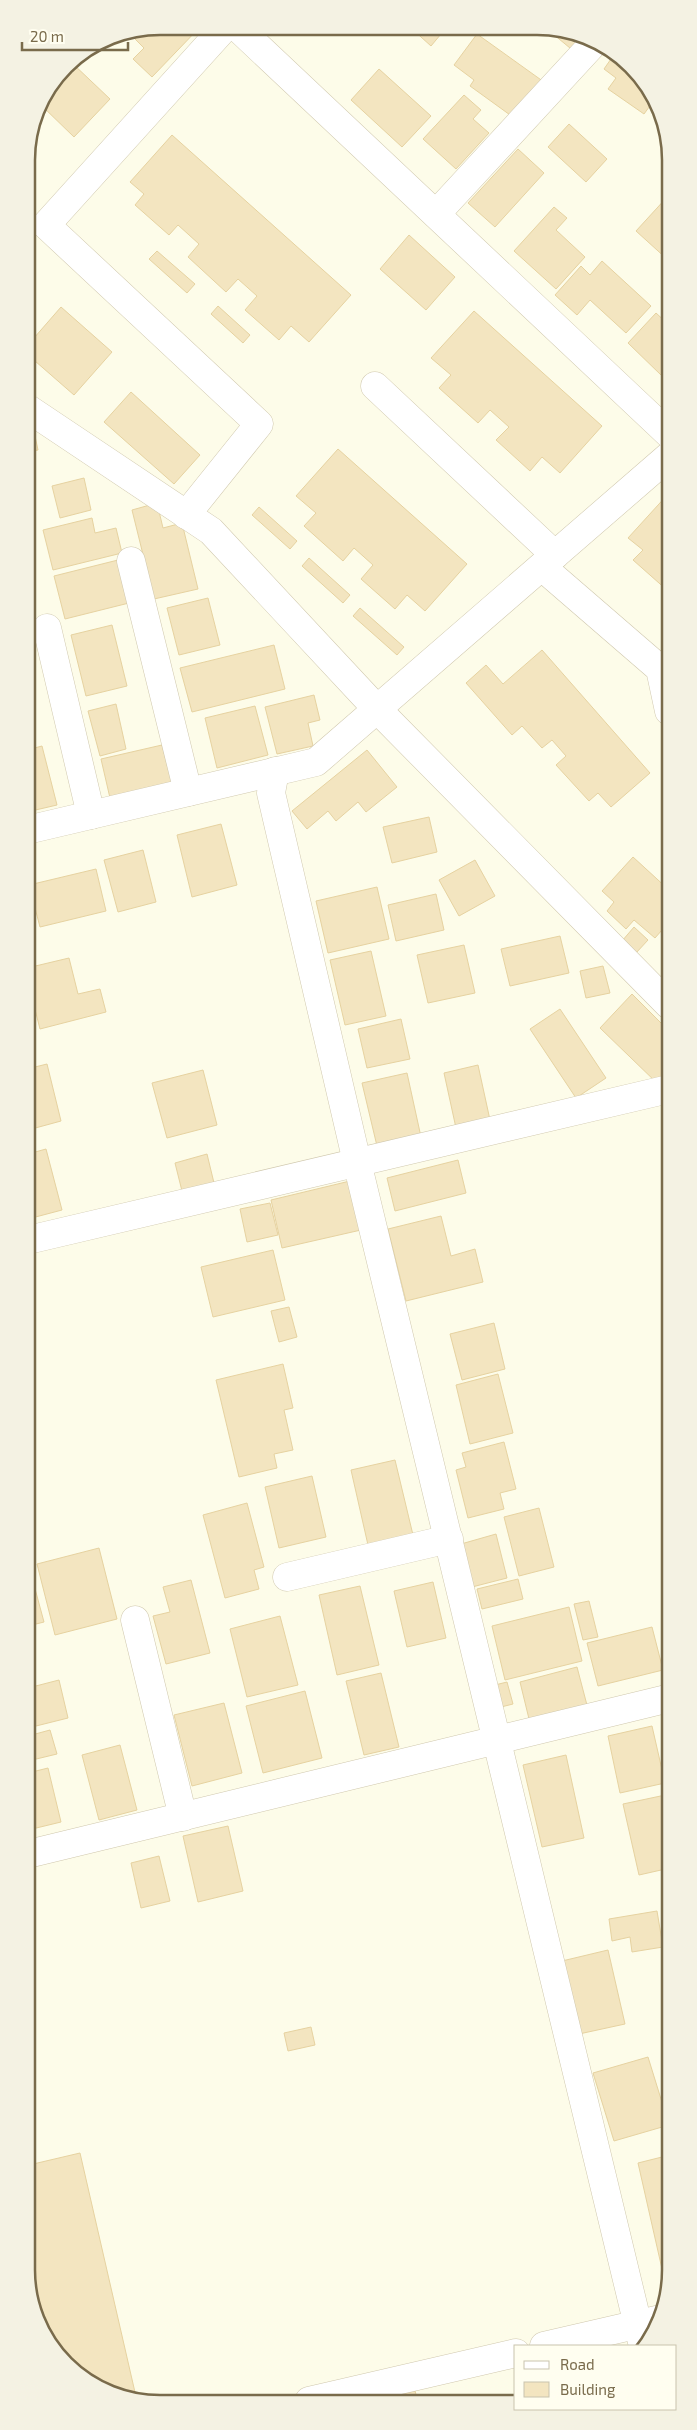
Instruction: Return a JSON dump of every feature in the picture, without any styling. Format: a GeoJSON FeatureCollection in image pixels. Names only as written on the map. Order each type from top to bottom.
{"type":"FeatureCollection","features":[{"type":"Feature","properties":{"kind":"street"},"geometry":{"type":"LineString","coordinates":[[186,515],[259,424],[46,225],[218,35]]}},
{"type":"Feature","properties":{"kind":"street"},"geometry":{"type":"LineString","coordinates":[[246,35],[662,428]]}},
{"type":"Feature","properties":{"kind":"street"},"geometry":{"type":"LineString","coordinates":[[436,214],[590,47]]}},
{"type":"Feature","properties":{"kind":"street"},"geometry":{"type":"LineString","coordinates":[[375,386],[549,561],[660,668],[662,678]]}},
{"type":"Feature","properties":{"kind":"street"},"geometry":{"type":"LineString","coordinates":[[35,413],[211,532],[377,709],[662,998]]}},
{"type":"Feature","properties":{"kind":"street"},"geometry":{"type":"LineString","coordinates":[[35,828],[316,762],[662,461]]}},
{"type":"Feature","properties":{"kind":"street"},"geometry":{"type":"LineString","coordinates":[[130,560],[188,792]]}},
{"type":"Feature","properties":{"kind":"street"},"geometry":{"type":"LineString","coordinates":[[47,628],[91,815]]}},
{"type":"Feature","properties":{"kind":"street"},"geometry":{"type":"LineString","coordinates":[[275,771],[271,793],[357,1162],[497,1738],[647,2329]]}},
{"type":"Feature","properties":{"kind":"street"},"geometry":{"type":"LineString","coordinates":[[35,1238],[662,1091]]}},
{"type":"Feature","properties":{"kind":"street"},"geometry":{"type":"LineString","coordinates":[[287,1577],[449,1539]]}},
{"type":"Feature","properties":{"kind":"street"},"geometry":{"type":"LineString","coordinates":[[136,1620],[183,1817]]}},
{"type":"Feature","properties":{"kind":"street"},"geometry":{"type":"LineString","coordinates":[[35,1852],[497,1738],[662,1700]]}},
{"type":"Feature","properties":{"kind":"street"},"geometry":{"type":"LineString","coordinates":[[550,2345],[646,2330]]}},
{"type":"Feature","properties":{"kind":"street"},"geometry":{"type":"LineString","coordinates":[[335,2395],[514,2353]]}},
{"type":"Feature","properties":{"kind":"building"},"geometry":{"type":"Polygon","coordinates":[[[152,35],[192,35],[152,77],[133,59],[144,48],[134,38],[152,35]]]}},
{"type":"Feature","properties":{"kind":"building"},"geometry":{"type":"Polygon","coordinates":[[[419,35],[440,35],[431,46],[419,35]]]}},
{"type":"Feature","properties":{"kind":"building"},"geometry":{"type":"Polygon","coordinates":[[[476,35],[478,35],[544,82],[517,120],[470,86],[474,80],[454,65],[476,35]]]}},
{"type":"Feature","properties":{"kind":"building"},"geometry":{"type":"Polygon","coordinates":[[[556,36],[583,44],[576,53],[556,36]]]}},
{"type":"Feature","properties":{"kind":"building"},"geometry":{"type":"Polygon","coordinates":[[[611,60],[636,84],[650,106],[644,114],[608,89],[616,78],[604,69],[611,60]]]}},
{"type":"Feature","properties":{"kind":"building"},"geometry":{"type":"Polygon","coordinates":[[[77,67],[110,99],[74,137],[46,110],[56,91],[77,67]]]}},
{"type":"Feature","properties":{"kind":"building"},"geometry":{"type":"Polygon","coordinates":[[[379,69],[431,116],[402,147],[351,100],[379,69]]]}},
{"type":"Feature","properties":{"kind":"building"},"geometry":{"type":"Polygon","coordinates":[[[464,95],[481,110],[473,119],[489,133],[456,169],[423,139],[464,95]]]}},
{"type":"Feature","properties":{"kind":"building"},"geometry":{"type":"Polygon","coordinates":[[[569,124],[607,159],[586,182],[548,147],[569,124]]]}},
{"type":"Feature","properties":{"kind":"building"},"geometry":{"type":"Polygon","coordinates":[[[172,135],[351,295],[309,342],[291,326],[279,340],[245,310],[257,296],[238,279],[226,292],[188,257],[199,244],[178,225],[169,235],[135,205],[144,194],[130,182],[172,135]]]}},
{"type":"Feature","properties":{"kind":"building"},"geometry":{"type":"Polygon","coordinates":[[[518,149],[544,173],[495,227],[468,203],[518,149]]]}},
{"type":"Feature","properties":{"kind":"building"},"geometry":{"type":"Polygon","coordinates":[[[662,203],[662,255],[636,231],[662,203]]]}},
{"type":"Feature","properties":{"kind":"building"},"geometry":{"type":"Polygon","coordinates":[[[554,207],[567,218],[556,230],[585,257],[556,289],[514,251],[554,207]]]}},
{"type":"Feature","properties":{"kind":"building"},"geometry":{"type":"Polygon","coordinates":[[[409,235],[455,277],[426,310],[380,269],[409,235]]]}},
{"type":"Feature","properties":{"kind":"building"},"geometry":{"type":"Polygon","coordinates":[[[157,251],[195,284],[187,293],[149,259],[157,251]]]}},
{"type":"Feature","properties":{"kind":"building"},"geometry":{"type":"Polygon","coordinates":[[[602,261],[651,306],[626,333],[590,300],[577,315],[555,295],[581,266],[590,275],[602,261]]]}},
{"type":"Feature","properties":{"kind":"building"},"geometry":{"type":"Polygon","coordinates":[[[218,306],[250,335],[243,343],[211,314],[218,306]]]}},
{"type":"Feature","properties":{"kind":"building"},"geometry":{"type":"Polygon","coordinates":[[[61,307],[112,352],[74,395],[35,361],[35,337],[61,307]]]}},
{"type":"Feature","properties":{"kind":"building"},"geometry":{"type":"Polygon","coordinates":[[[474,311],[602,426],[560,473],[542,457],[530,471],[496,440],[509,427],[490,410],[478,423],[439,388],[451,375],[431,358],[474,311]]]}},
{"type":"Feature","properties":{"kind":"building"},"geometry":{"type":"Polygon","coordinates":[[[656,313],[662,318],[661,375],[628,343],[656,313]]]}},
{"type":"Feature","properties":{"kind":"building"},"geometry":{"type":"Polygon","coordinates":[[[131,392],[200,455],[174,484],[104,422],[131,392]]]}},
{"type":"Feature","properties":{"kind":"building"},"geometry":{"type":"Polygon","coordinates":[[[35,436],[38,450],[35,451],[35,436]]]}},
{"type":"Feature","properties":{"kind":"building"},"geometry":{"type":"Polygon","coordinates":[[[338,449],[467,564],[425,611],[407,595],[395,609],[361,579],[373,565],[354,548],[343,561],[304,526],[316,513],[296,496],[338,449]]]}},
{"type":"Feature","properties":{"kind":"building"},"geometry":{"type":"Polygon","coordinates":[[[84,478],[91,510],[60,518],[52,486],[84,478]]]}},
{"type":"Feature","properties":{"kind":"building"},"geometry":{"type":"Polygon","coordinates":[[[662,501],[662,586],[633,560],[643,550],[628,538],[662,501]]]}},
{"type":"Feature","properties":{"kind":"building"},"geometry":{"type":"Polygon","coordinates":[[[157,503],[163,528],[182,523],[198,589],[154,599],[132,510],[157,503]]]}},
{"type":"Feature","properties":{"kind":"building"},"geometry":{"type":"Polygon","coordinates":[[[259,507],[297,541],[290,549],[252,515],[259,507]]]}},
{"type":"Feature","properties":{"kind":"building"},"geometry":{"type":"Polygon","coordinates":[[[92,518],[95,533],[116,528],[122,553],[53,570],[43,530],[92,518]]]}},
{"type":"Feature","properties":{"kind":"building"},"geometry":{"type":"Polygon","coordinates":[[[309,558],[350,595],[343,603],[302,566],[309,558]]]}},
{"type":"Feature","properties":{"kind":"building"},"geometry":{"type":"Polygon","coordinates":[[[118,560],[129,603],[65,619],[54,576],[118,560]]]}},
{"type":"Feature","properties":{"kind":"building"},"geometry":{"type":"Polygon","coordinates":[[[208,598],[220,645],[179,655],[167,608],[208,598]]]}},
{"type":"Feature","properties":{"kind":"building"},"geometry":{"type":"Polygon","coordinates":[[[360,608],[404,647],[397,655],[353,616],[360,608]]]}},
{"type":"Feature","properties":{"kind":"building"},"geometry":{"type":"Polygon","coordinates":[[[112,625],[127,686],[86,696],[71,635],[112,625]]]}},
{"type":"Feature","properties":{"kind":"building"},"geometry":{"type":"Polygon","coordinates":[[[274,645],[285,689],[192,712],[180,668],[274,645]]]}},
{"type":"Feature","properties":{"kind":"building"},"geometry":{"type":"Polygon","coordinates":[[[542,650],[650,773],[611,807],[598,793],[589,801],[556,765],[566,756],[552,740],[542,748],[522,726],[512,735],[466,683],[486,665],[503,684],[542,650]]]}},
{"type":"Feature","properties":{"kind":"building"},"geometry":{"type":"Polygon","coordinates":[[[314,695],[320,720],[308,723],[313,746],[277,754],[265,707],[314,695]]]}},
{"type":"Feature","properties":{"kind":"building"},"geometry":{"type":"Polygon","coordinates":[[[116,704],[126,749],[100,756],[88,711],[116,704]]]}},
{"type":"Feature","properties":{"kind":"building"},"geometry":{"type":"Polygon","coordinates":[[[255,706],[268,755],[217,768],[205,718],[255,706]]]}},
{"type":"Feature","properties":{"kind":"building"},"geometry":{"type":"Polygon","coordinates":[[[162,745],[172,783],[110,798],[101,759],[162,745]]]}},
{"type":"Feature","properties":{"kind":"building"},"geometry":{"type":"Polygon","coordinates":[[[42,746],[57,805],[35,810],[35,748],[42,746]]]}},
{"type":"Feature","properties":{"kind":"building"},"geometry":{"type":"Polygon","coordinates":[[[367,750],[397,787],[366,812],[358,802],[336,821],[328,811],[307,829],[292,811],[367,750]]]}},
{"type":"Feature","properties":{"kind":"building"},"geometry":{"type":"Polygon","coordinates":[[[429,817],[437,852],[392,863],[383,827],[429,817]]]}},
{"type":"Feature","properties":{"kind":"building"},"geometry":{"type":"Polygon","coordinates":[[[221,824],[237,885],[192,897],[177,835],[221,824]]]}},
{"type":"Feature","properties":{"kind":"building"},"geometry":{"type":"Polygon","coordinates":[[[143,850],[156,902],[118,912],[104,860],[143,850]]]}},
{"type":"Feature","properties":{"kind":"building"},"geometry":{"type":"Polygon","coordinates":[[[633,857],[662,884],[662,930],[655,938],[634,920],[626,929],[607,911],[614,902],[602,891],[633,857]]]}},
{"type":"Feature","properties":{"kind":"building"},"geometry":{"type":"Polygon","coordinates":[[[475,860],[495,896],[459,916],[439,880],[475,860]]]}},
{"type":"Feature","properties":{"kind":"building"},"geometry":{"type":"Polygon","coordinates":[[[96,869],[106,911],[40,927],[35,908],[35,884],[96,869]]]}},
{"type":"Feature","properties":{"kind":"building"},"geometry":{"type":"Polygon","coordinates":[[[377,887],[389,939],[328,953],[316,901],[377,887]]]}},
{"type":"Feature","properties":{"kind":"building"},"geometry":{"type":"Polygon","coordinates":[[[436,894],[444,930],[396,941],[388,905],[436,894]]]}},
{"type":"Feature","properties":{"kind":"building"},"geometry":{"type":"Polygon","coordinates":[[[634,927],[648,940],[636,953],[622,941],[634,927]]]}},
{"type":"Feature","properties":{"kind":"building"},"geometry":{"type":"Polygon","coordinates":[[[560,936],[569,973],[510,986],[501,949],[560,936]]]}},
{"type":"Feature","properties":{"kind":"building"},"geometry":{"type":"Polygon","coordinates":[[[464,945],[475,993],[428,1003],[417,955],[464,945]]]}},
{"type":"Feature","properties":{"kind":"building"},"geometry":{"type":"Polygon","coordinates":[[[371,951],[386,1016],[345,1025],[330,960],[371,951]]]}},
{"type":"Feature","properties":{"kind":"building"},"geometry":{"type":"Polygon","coordinates":[[[69,958],[78,994],[100,989],[106,1012],[40,1029],[35,1009],[35,966],[69,958]]]}},
{"type":"Feature","properties":{"kind":"building"},"geometry":{"type":"Polygon","coordinates":[[[603,966],[610,993],[586,998],[580,971],[603,966]]]}},
{"type":"Feature","properties":{"kind":"building"},"geometry":{"type":"Polygon","coordinates":[[[632,994],[662,1024],[662,1082],[659,1085],[600,1028],[632,994]]]}},
{"type":"Feature","properties":{"kind":"building"},"geometry":{"type":"Polygon","coordinates":[[[560,1009],[606,1078],[576,1098],[530,1029],[560,1009]]]}},
{"type":"Feature","properties":{"kind":"building"},"geometry":{"type":"Polygon","coordinates":[[[401,1019],[410,1059],[367,1068],[358,1029],[401,1019]]]}},
{"type":"Feature","properties":{"kind":"building"},"geometry":{"type":"Polygon","coordinates":[[[47,1064],[61,1121],[35,1128],[35,1067],[47,1064]]]}},
{"type":"Feature","properties":{"kind":"building"},"geometry":{"type":"Polygon","coordinates":[[[478,1065],[490,1120],[456,1128],[444,1073],[478,1065]]]}},
{"type":"Feature","properties":{"kind":"building"},"geometry":{"type":"Polygon","coordinates":[[[203,1070],[217,1125],[167,1138],[152,1083],[203,1070]]]}},
{"type":"Feature","properties":{"kind":"building"},"geometry":{"type":"Polygon","coordinates":[[[407,1073],[421,1137],[377,1146],[362,1083],[407,1073]]]}},
{"type":"Feature","properties":{"kind":"building"},"geometry":{"type":"Polygon","coordinates":[[[46,1149],[62,1210],[35,1217],[35,1152],[46,1149]]]}},
{"type":"Feature","properties":{"kind":"building"},"geometry":{"type":"Polygon","coordinates":[[[207,1154],[214,1183],[182,1191],[175,1163],[207,1154]]]}},
{"type":"Feature","properties":{"kind":"building"},"geometry":{"type":"Polygon","coordinates":[[[458,1160],[466,1193],[395,1211],[387,1178],[458,1160]]]}},
{"type":"Feature","properties":{"kind":"building"},"geometry":{"type":"Polygon","coordinates":[[[350,1181],[361,1230],[282,1248],[271,1200],[350,1181]]]}},
{"type":"Feature","properties":{"kind":"building"},"geometry":{"type":"Polygon","coordinates":[[[270,1203],[278,1235],[247,1242],[240,1209],[270,1203]]]}},
{"type":"Feature","properties":{"kind":"building"},"geometry":{"type":"Polygon","coordinates":[[[441,1216],[451,1256],[475,1249],[483,1282],[406,1301],[388,1229],[441,1216]]]}},
{"type":"Feature","properties":{"kind":"building"},"geometry":{"type":"Polygon","coordinates":[[[273,1250],[285,1300],[213,1317],[201,1267],[273,1250]]]}},
{"type":"Feature","properties":{"kind":"building"},"geometry":{"type":"Polygon","coordinates":[[[289,1307],[297,1337],[279,1342],[271,1311],[289,1307]]]}},
{"type":"Feature","properties":{"kind":"building"},"geometry":{"type":"Polygon","coordinates":[[[494,1323],[505,1369],[462,1380],[450,1334],[494,1323]]]}},
{"type":"Feature","properties":{"kind":"building"},"geometry":{"type":"Polygon","coordinates":[[[283,1364],[293,1408],[284,1410],[293,1450],[274,1454],[277,1468],[239,1477],[216,1380],[283,1364]]]}},
{"type":"Feature","properties":{"kind":"building"},"geometry":{"type":"Polygon","coordinates":[[[498,1374],[513,1433],[470,1444],[456,1385],[498,1374]]]}},
{"type":"Feature","properties":{"kind":"building"},"geometry":{"type":"Polygon","coordinates":[[[504,1442],[516,1489],[500,1493],[504,1509],[468,1518],[456,1470],[466,1467],[462,1453],[504,1442]]]}},
{"type":"Feature","properties":{"kind":"building"},"geometry":{"type":"Polygon","coordinates":[[[395,1460],[413,1535],[368,1545],[351,1470],[395,1460]]]}},
{"type":"Feature","properties":{"kind":"building"},"geometry":{"type":"Polygon","coordinates":[[[312,1476],[326,1537],[279,1548],[265,1487],[312,1476]]]}},
{"type":"Feature","properties":{"kind":"building"},"geometry":{"type":"Polygon","coordinates":[[[247,1503],[264,1567],[254,1570],[259,1589],[225,1598],[203,1515],[247,1503]]]}},
{"type":"Feature","properties":{"kind":"building"},"geometry":{"type":"Polygon","coordinates":[[[539,1508],[554,1567],[519,1576],[504,1517],[539,1508]]]}},
{"type":"Feature","properties":{"kind":"building"},"geometry":{"type":"Polygon","coordinates":[[[496,1534],[507,1578],[472,1587],[461,1544],[496,1534]]]}},
{"type":"Feature","properties":{"kind":"building"},"geometry":{"type":"Polygon","coordinates":[[[99,1548],[117,1619],[55,1635],[37,1564],[99,1548]]]}},
{"type":"Feature","properties":{"kind":"building"},"geometry":{"type":"Polygon","coordinates":[[[518,1579],[523,1599],[482,1609],[477,1589],[518,1579]]]}},
{"type":"Feature","properties":{"kind":"building"},"geometry":{"type":"Polygon","coordinates":[[[191,1580],[210,1653],[166,1664],[153,1616],[170,1612],[163,1587],[191,1580]]]}},
{"type":"Feature","properties":{"kind":"building"},"geometry":{"type":"Polygon","coordinates":[[[433,1582],[446,1638],[407,1647],[394,1591],[433,1582]]]}},
{"type":"Feature","properties":{"kind":"building"},"geometry":{"type":"Polygon","coordinates":[[[360,1586],[379,1665],[337,1675],[319,1595],[360,1586]]]}},
{"type":"Feature","properties":{"kind":"building"},"geometry":{"type":"Polygon","coordinates":[[[35,1589],[44,1622],[35,1624],[35,1589]]]}},
{"type":"Feature","properties":{"kind":"building"},"geometry":{"type":"Polygon","coordinates":[[[589,1601],[598,1637],[583,1640],[574,1604],[589,1601]]]}},
{"type":"Feature","properties":{"kind":"building"},"geometry":{"type":"Polygon","coordinates":[[[569,1607],[582,1661],[505,1680],[492,1626],[569,1607]]]}},
{"type":"Feature","properties":{"kind":"building"},"geometry":{"type":"Polygon","coordinates":[[[280,1616],[298,1685],[247,1697],[230,1629],[280,1616]]]}},
{"type":"Feature","properties":{"kind":"building"},"geometry":{"type":"Polygon","coordinates":[[[652,1627],[662,1670],[598,1686],[587,1643],[652,1627]]]}},
{"type":"Feature","properties":{"kind":"building"},"geometry":{"type":"Polygon","coordinates":[[[577,1667],[588,1709],[530,1723],[520,1682],[577,1667]]]}},
{"type":"Feature","properties":{"kind":"building"},"geometry":{"type":"Polygon","coordinates":[[[381,1673],[399,1747],[364,1755],[346,1681],[381,1673]]]}},
{"type":"Feature","properties":{"kind":"building"},"geometry":{"type":"Polygon","coordinates":[[[59,1680],[68,1718],[35,1726],[35,1686],[59,1680]]]}},
{"type":"Feature","properties":{"kind":"building"},"geometry":{"type":"Polygon","coordinates":[[[507,1682],[513,1704],[497,1708],[491,1686],[507,1682]]]}},
{"type":"Feature","properties":{"kind":"building"},"geometry":{"type":"Polygon","coordinates":[[[305,1691],[322,1758],[263,1773],[246,1706],[305,1691]]]}},
{"type":"Feature","properties":{"kind":"building"},"geometry":{"type":"Polygon","coordinates":[[[224,1703],[242,1773],[192,1786],[174,1715],[224,1703]]]}},
{"type":"Feature","properties":{"kind":"building"},"geometry":{"type":"Polygon","coordinates":[[[652,1726],[662,1770],[662,1784],[620,1793],[608,1736],[652,1726]]]}},
{"type":"Feature","properties":{"kind":"building"},"geometry":{"type":"Polygon","coordinates":[[[50,1730],[57,1754],[35,1759],[35,1734],[50,1730]]]}},
{"type":"Feature","properties":{"kind":"building"},"geometry":{"type":"Polygon","coordinates":[[[120,1745],[137,1810],[99,1820],[82,1755],[120,1745]]]}},
{"type":"Feature","properties":{"kind":"building"},"geometry":{"type":"Polygon","coordinates":[[[566,1755],[584,1838],[542,1847],[523,1765],[566,1755]]]}},
{"type":"Feature","properties":{"kind":"building"},"geometry":{"type":"Polygon","coordinates":[[[48,1768],[61,1822],[35,1828],[35,1771],[48,1768]]]}},
{"type":"Feature","properties":{"kind":"building"},"geometry":{"type":"Polygon","coordinates":[[[662,1796],[662,1870],[639,1875],[623,1804],[662,1796]]]}},
{"type":"Feature","properties":{"kind":"building"},"geometry":{"type":"Polygon","coordinates":[[[228,1826],[243,1891],[198,1902],[183,1836],[228,1826]]]}},
{"type":"Feature","properties":{"kind":"building"},"geometry":{"type":"Polygon","coordinates":[[[159,1856],[170,1901],[141,1908],[131,1863],[159,1856]]]}},
{"type":"Feature","properties":{"kind":"building"},"geometry":{"type":"Polygon","coordinates":[[[657,1911],[662,1947],[632,1952],[630,1937],[612,1941],[609,1919],[657,1911]]]}},
{"type":"Feature","properties":{"kind":"building"},"geometry":{"type":"Polygon","coordinates":[[[608,1950],[625,2024],[579,2034],[562,1961],[608,1950]]]}},
{"type":"Feature","properties":{"kind":"building"},"geometry":{"type":"Polygon","coordinates":[[[311,2027],[315,2045],[288,2051],[284,2033],[311,2027]]]}},
{"type":"Feature","properties":{"kind":"building"},"geometry":{"type":"Polygon","coordinates":[[[648,2057],[662,2102],[662,2127],[614,2141],[593,2073],[648,2057]]]}},
{"type":"Feature","properties":{"kind":"building"},"geometry":{"type":"Polygon","coordinates":[[[80,2153],[135,2393],[105,2382],[84,2369],[61,2346],[48,2325],[37,2294],[35,2278],[35,2164],[80,2153]]]}},
{"type":"Feature","properties":{"kind":"building"},"geometry":{"type":"Polygon","coordinates":[[[662,2157],[662,2269],[638,2163],[662,2157]]]}},
{"type":"Feature","properties":{"kind":"building"},"geometry":{"type":"Polygon","coordinates":[[[415,2391],[416,2395],[396,2395],[415,2391]]]}}]}
